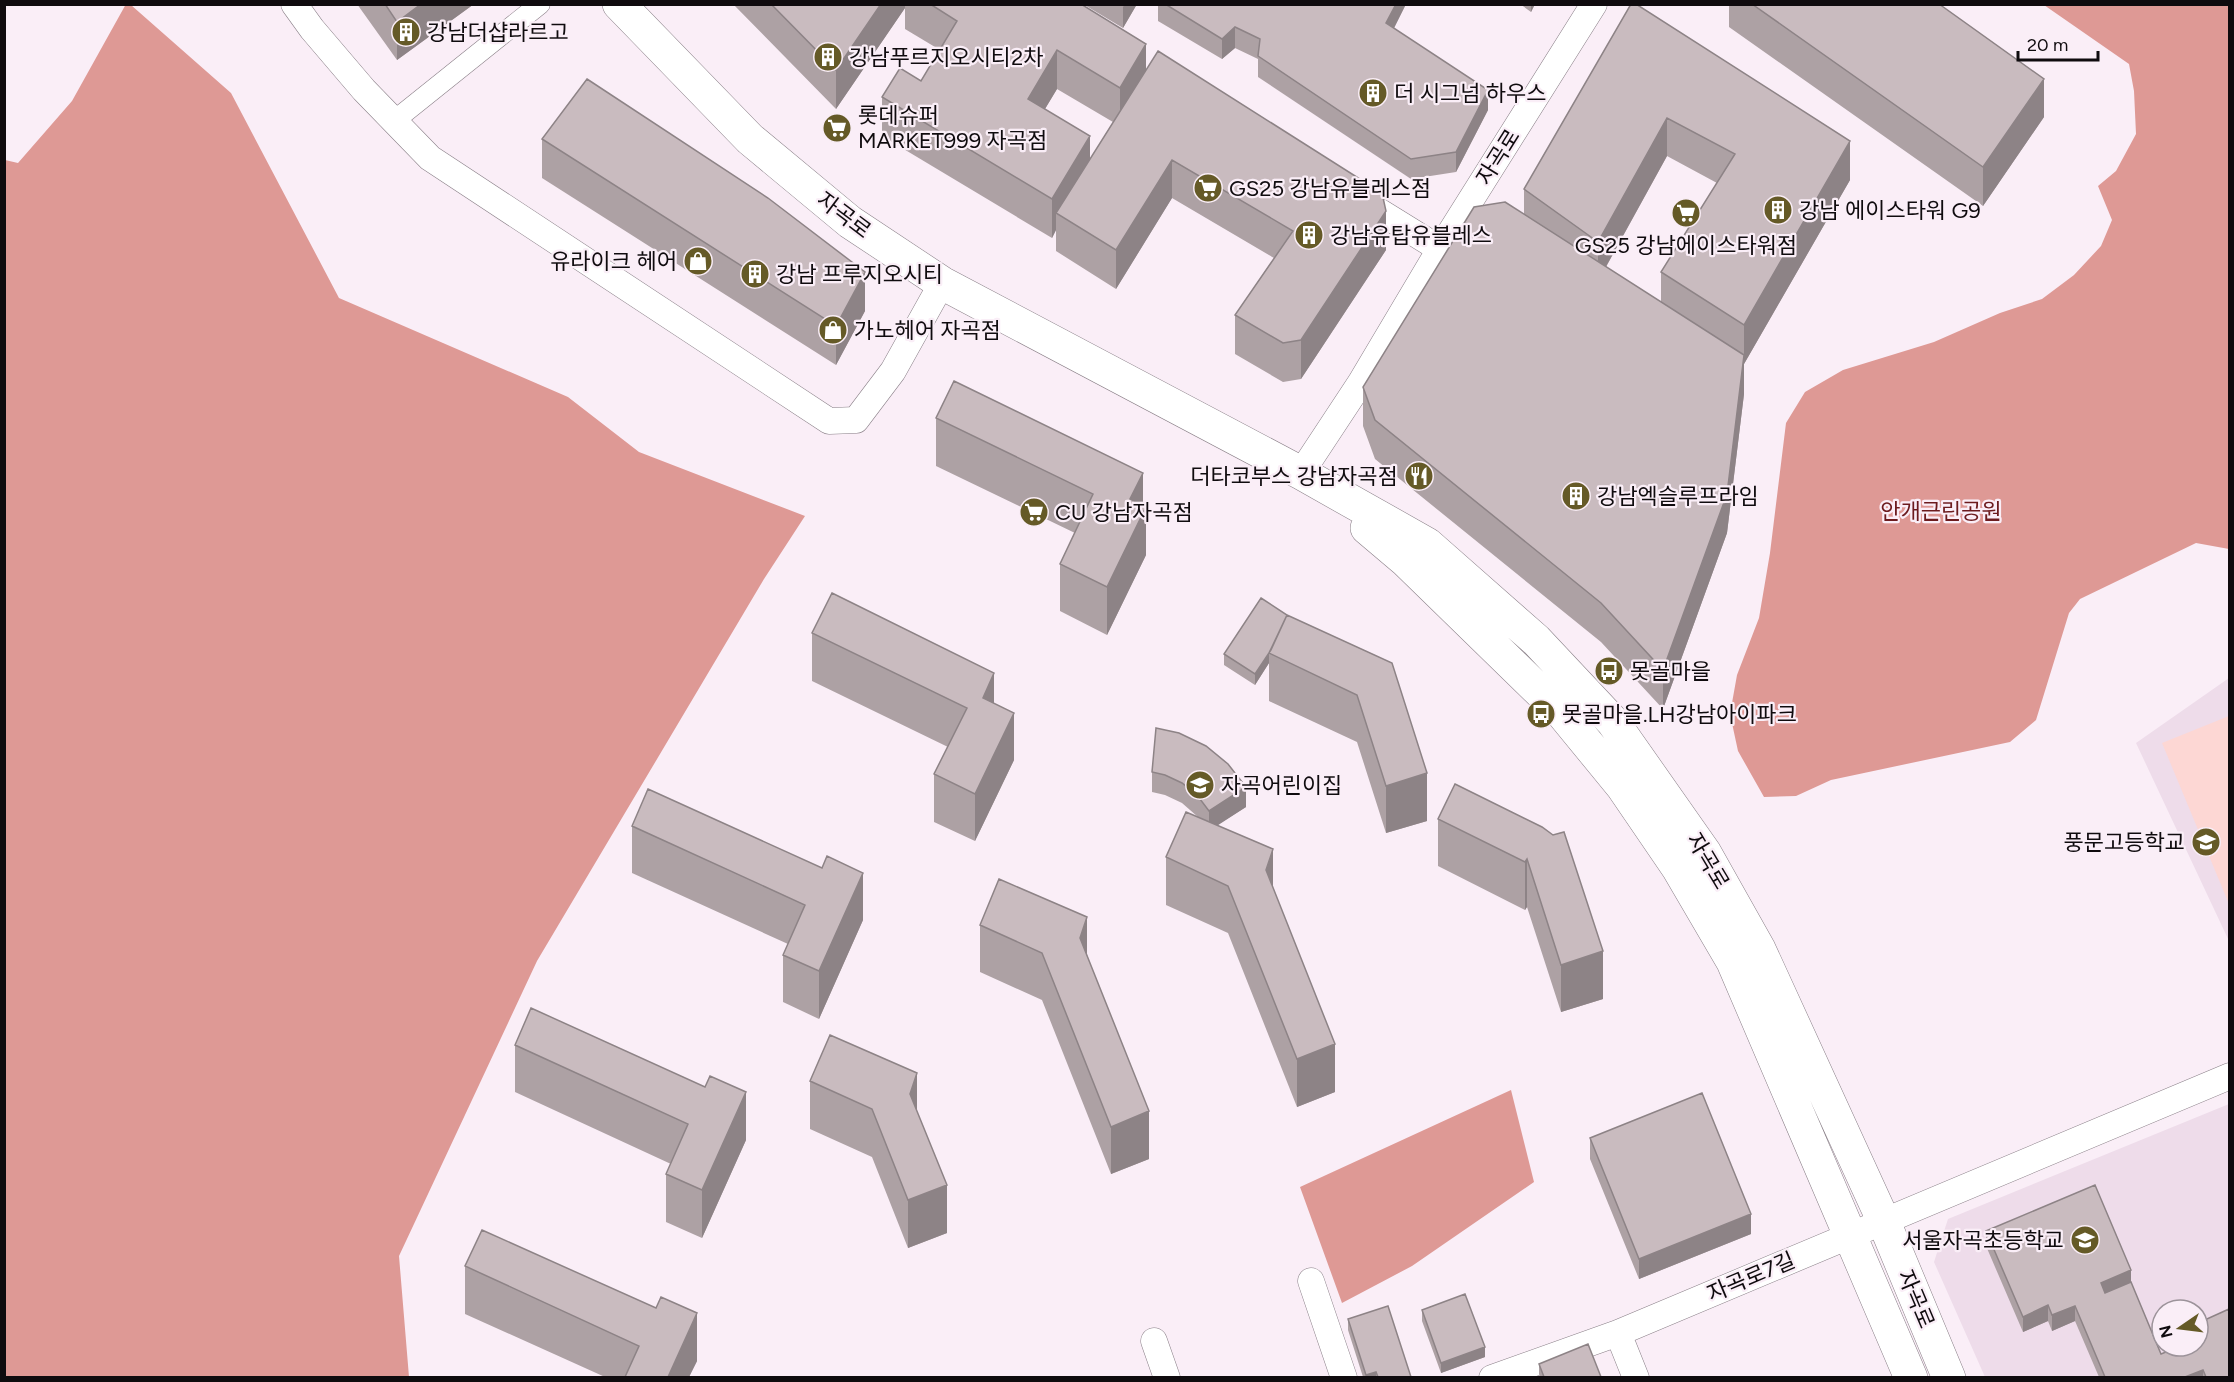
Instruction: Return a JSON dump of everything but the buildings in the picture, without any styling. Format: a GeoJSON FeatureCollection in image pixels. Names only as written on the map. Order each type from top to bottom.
{"type":"FeatureCollection","features":[{"type":"Feature","properties":{"kind":"main road","name":"자곡로"},"geometry":{"type":"LineString","coordinates":[[619,4],[750,139],[850,222],[942,283],[1301,473],[1427,544],[1536,640],[1613,722],[1705,853],[1759,949],[1884,1222],[1949,1377]]}},
{"type":"Feature","properties":{"kind":"main road","name":"자곡로"},"geometry":{"type":"LineString","coordinates":[[1301,473],[1406,561],[1563,714],[1622,786],[1678,868],[1733,962],[1911,1377]]}},
{"type":"Feature","properties":{"kind":"street"},"geometry":{"type":"LineString","coordinates":[[294,4],[312,29],[364,90],[430,158],[829,421],[856,420],[893,371],[942,283]]}},
{"type":"Feature","properties":{"kind":"street"},"geometry":{"type":"LineString","coordinates":[[394,121],[540,4]]}},
{"type":"Feature","properties":{"kind":"street","name":"자곡로"},"geometry":{"type":"LineString","coordinates":[[1301,473],[1361,382],[1440,249],[1594,4]]}},
{"type":"Feature","properties":{"kind":"street"},"geometry":{"type":"LineString","coordinates":[[1339,186],[1440,249]]}},
{"type":"Feature","properties":{"kind":"street","name":"자곡로7길"},"geometry":{"type":"LineString","coordinates":[[1492,1377],[1618,1333],[2229,1076]]}},
{"type":"Feature","properties":{"kind":"street"},"geometry":{"type":"LineString","coordinates":[[1311,1281],[1344,1377]]}},
{"type":"Feature","properties":{"kind":"street"},"geometry":{"type":"LineString","coordinates":[[1618,1333],[1635,1377]]}},
{"type":"Feature","properties":{"kind":"street"},"geometry":{"type":"LineString","coordinates":[[1154,1341],[1167,1377]]}},
{"type":"Feature","properties":{"kind":"shaded area","name":"풍문고등학교"},"geometry":{"type":"Polygon","coordinates":[[[2229,678],[2229,941],[2136,743],[2229,678]]]}},
{"type":"Feature","properties":{"kind":"shaded area"},"geometry":{"type":"Polygon","coordinates":[[[2229,716],[2229,904],[2162,743],[2229,716]]]}},
{"type":"Feature","properties":{"kind":"shaded area","name":"서울자곡초등학교"},"geometry":{"type":"Polygon","coordinates":[[[2229,1104],[2229,1377],[1985,1377],[1934,1262],[1948,1219],[2229,1104]]]}},
{"type":"Feature","properties":{"kind":"green space"},"geometry":{"type":"Polygon","coordinates":[[[126,4],[131,5],[231,93],[339,298],[568,397],[639,452],[805,516],[764,579],[537,961],[399,1256],[409,1377],[5,1377],[5,160],[18,163],[72,101],[126,4]]]}},
{"type":"Feature","properties":{"kind":"green space","name":"안개근린공원"},"geometry":{"type":"Polygon","coordinates":[[[2044,5],[2229,5],[2229,549],[2196,543],[2080,599],[2069,613],[2036,720],[2010,742],[1831,780],[1796,796],[1764,797],[1738,751],[1730,714],[1737,675],[1759,618],[1770,553],[1786,423],[1805,392],[1843,370],[1934,342],[2000,313],[2042,299],[2074,275],[2101,246],[2112,220],[2098,186],[2116,171],[2136,134],[2134,91],[2129,64],[2044,5]]]}},
{"type":"Feature","properties":{"kind":"green space"},"geometry":{"type":"Polygon","coordinates":[[[1511,1090],[1534,1182],[1412,1266],[1342,1303],[1300,1187],[1511,1090]]]}},
{"type":"Feature","properties":{"kind":"place","name":"강남더샵라르고"},"geometry":{"type":"Point","coordinates":[406,32]}},
{"type":"Feature","properties":{"kind":"place","name":"강남푸르지오시티2차"},"geometry":{"type":"Point","coordinates":[828,57]}},
{"type":"Feature","properties":{"kind":"place","name":"더 시그넘 하우스"},"geometry":{"type":"Point","coordinates":[1373,93]}},
{"type":"Feature","properties":{"kind":"place","name":"롯데슈퍼 MARKET999 자곡점"},"geometry":{"type":"Point","coordinates":[837,128]}},
{"type":"Feature","properties":{"kind":"place","name":"GS25 강남유블레스점"},"geometry":{"type":"Point","coordinates":[1208,188]}},
{"type":"Feature","properties":{"kind":"place","name":"강남 에이스타워 G9"},"geometry":{"type":"Point","coordinates":[1778,210]}},
{"type":"Feature","properties":{"kind":"place","name":"GS25 강남에이스타워점"},"geometry":{"type":"Point","coordinates":[1686,213]}},
{"type":"Feature","properties":{"kind":"place","name":"강남유탑유블레스"},"geometry":{"type":"Point","coordinates":[1309,235]}},
{"type":"Feature","properties":{"kind":"place","name":"유라이크 헤어"},"geometry":{"type":"Point","coordinates":[698,261]}},
{"type":"Feature","properties":{"kind":"place","name":"강남 프루지오시티"},"geometry":{"type":"Point","coordinates":[755,274]}},
{"type":"Feature","properties":{"kind":"place","name":"가노헤어 자곡점"},"geometry":{"type":"Point","coordinates":[833,330]}},
{"type":"Feature","properties":{"kind":"place","name":"더타코부스 강남자곡점"},"geometry":{"type":"Point","coordinates":[1419,476]}},
{"type":"Feature","properties":{"kind":"place","name":"강남엑슬루프라임"},"geometry":{"type":"Point","coordinates":[1576,496]}},
{"type":"Feature","properties":{"kind":"place","name":"CU 강남자곡점"},"geometry":{"type":"Point","coordinates":[1034,512]}},
{"type":"Feature","properties":{"kind":"place","name":"못골마을"},"geometry":{"type":"Point","coordinates":[1609,671]}},
{"type":"Feature","properties":{"kind":"place","name":"못골마을.LH강남아이파크"},"geometry":{"type":"Point","coordinates":[1541,714]}},
{"type":"Feature","properties":{"kind":"place","name":"자곡어린이집"},"geometry":{"type":"Point","coordinates":[1200,785]}},
{"type":"Feature","properties":{"kind":"place","name":"풍문고등학교"},"geometry":{"type":"Point","coordinates":[2206,842]}},
{"type":"Feature","properties":{"kind":"place","name":"서울자곡초등학교"},"geometry":{"type":"Point","coordinates":[2085,1240]}}]}
